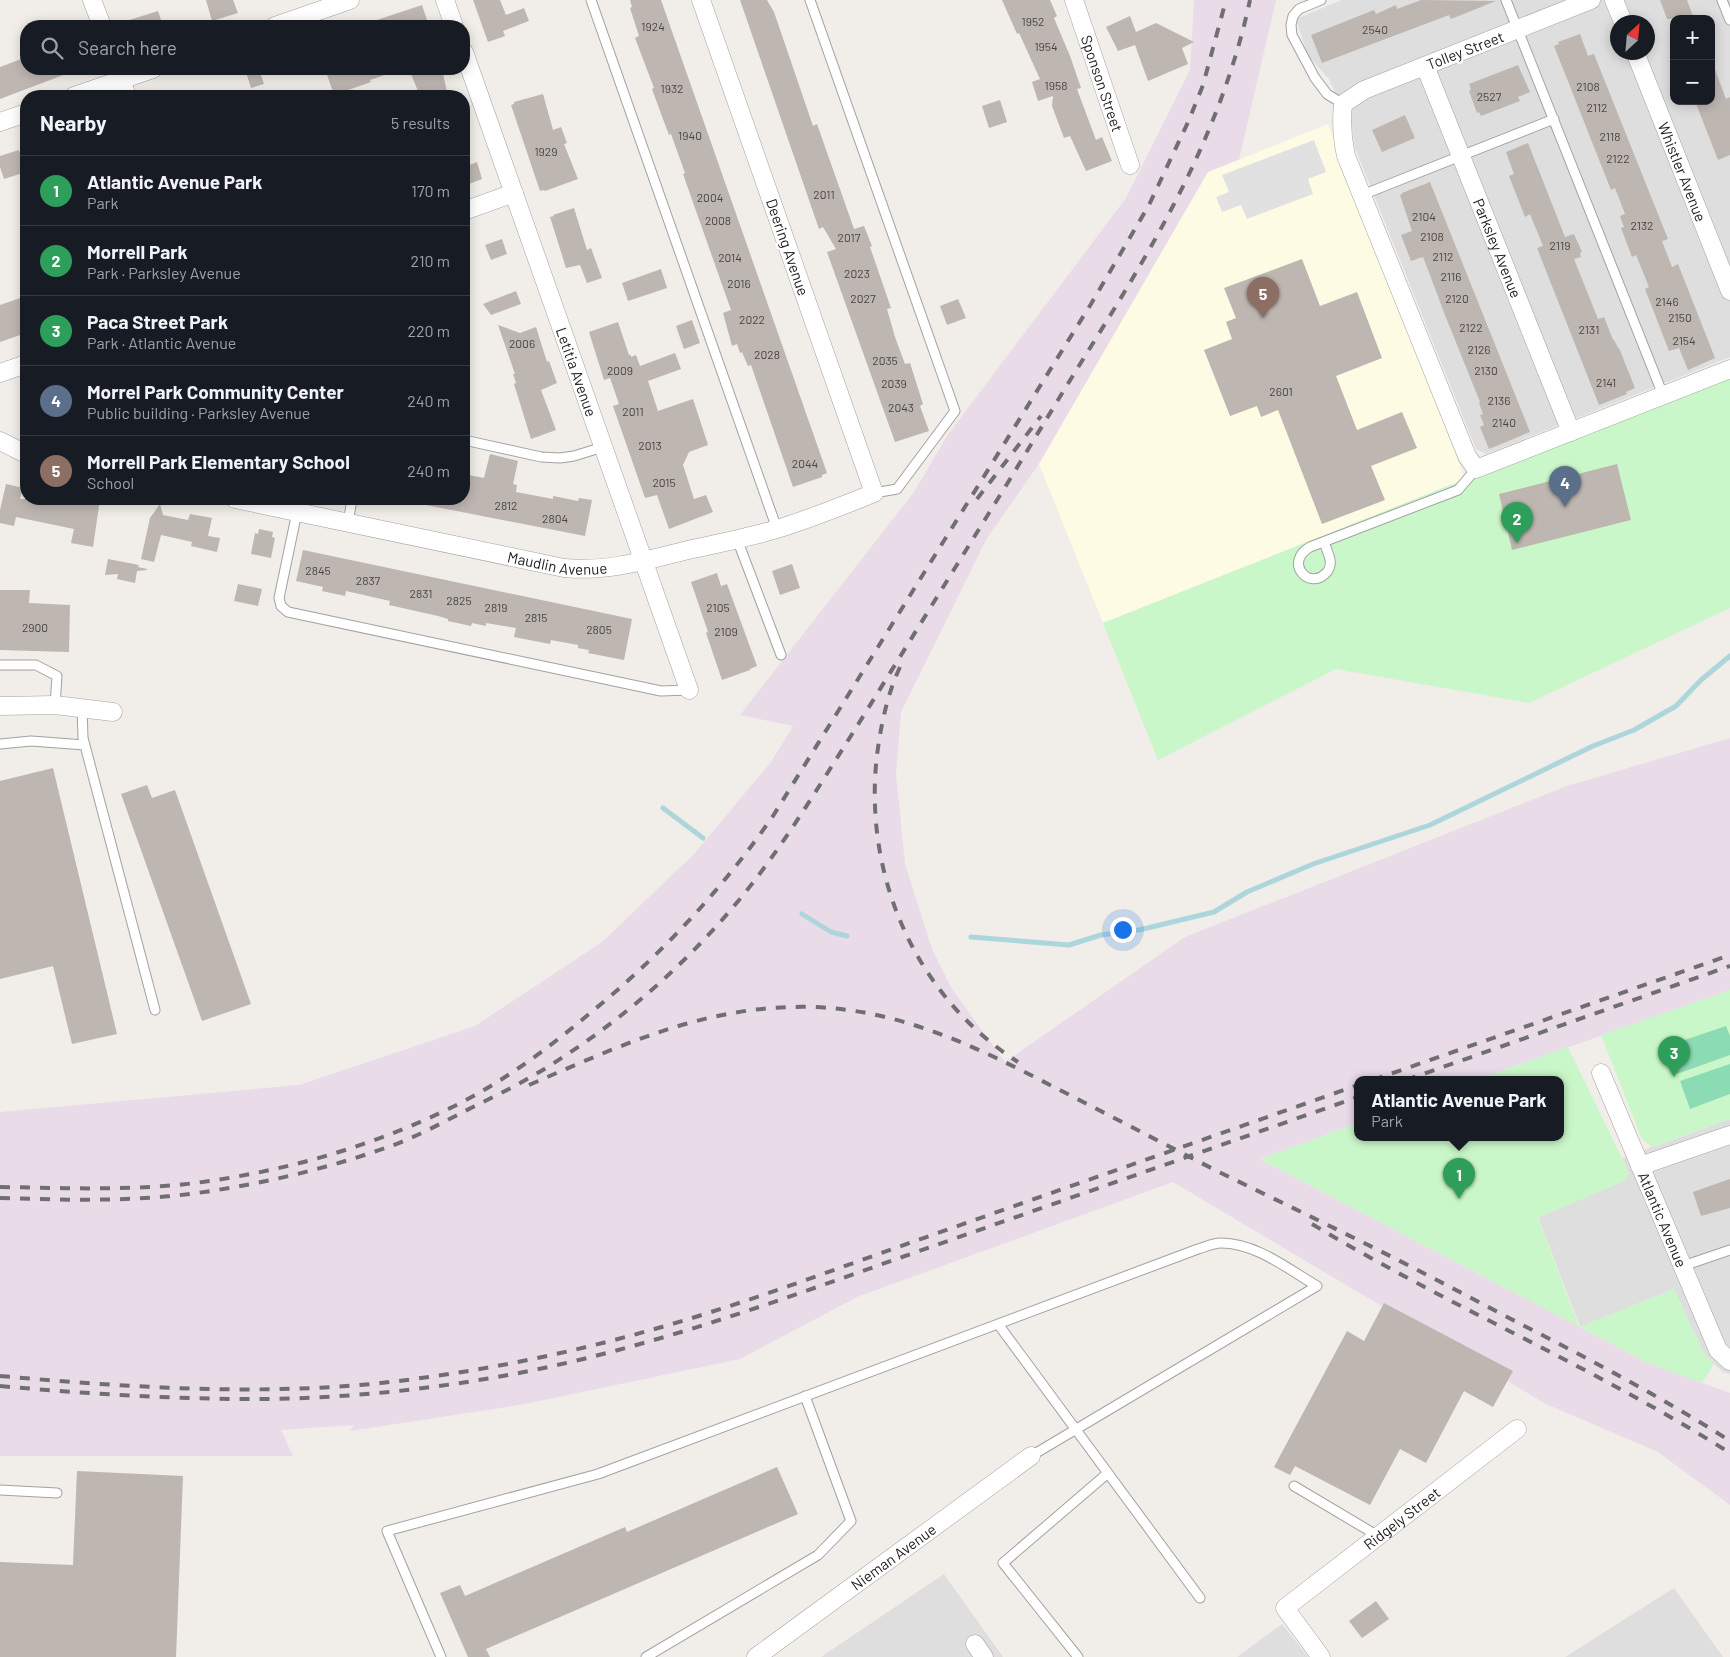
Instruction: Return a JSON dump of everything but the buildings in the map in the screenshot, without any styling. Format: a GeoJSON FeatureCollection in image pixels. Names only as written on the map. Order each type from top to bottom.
{"type":"FeatureCollection","features":[{"type":"Feature","properties":{"kind":"street"},"geometry":{"type":"LineString","coordinates":[[92,0],[100,20]]}},
{"type":"Feature","properties":{"kind":"street"},"geometry":{"type":"LineString","coordinates":[[292,20],[350,0]]}},
{"type":"Feature","properties":{"kind":"street"},"geometry":{"type":"LineString","coordinates":[[445,0],[452,20]]}},
{"type":"Feature","properties":{"kind":"street","name":"Deering Avenue"},"geometry":{"type":"LineString","coordinates":[[701,0],[874,493]]}},
{"type":"Feature","properties":{"kind":"street","name":"Sponson Street"},"geometry":{"type":"LineString","coordinates":[[1074,0],[1130,165]]}},
{"type":"Feature","properties":{"kind":"street","name":"Tolley Street"},"geometry":{"type":"LineString","coordinates":[[1343,104],[1364,90],[1591,0]]}},
{"type":"Feature","properties":{"kind":"street"},"geometry":{"type":"LineString","coordinates":[[1614,0],[1620,15]]}},
{"type":"Feature","properties":{"kind":"street","name":"Whistler Avenue"},"geometry":{"type":"LineString","coordinates":[[1638,60],[1730,291]]}},
{"type":"Feature","properties":{"kind":"street","name":"Parksley Avenue"},"geometry":{"type":"LineString","coordinates":[[1425,66],[1570,432]]}},
{"type":"Feature","properties":{"kind":"street","name":"Letitia Avenue"},"geometry":{"type":"LineString","coordinates":[[470,69],[689,690]]}},
{"type":"Feature","properties":{"kind":"street"},"geometry":{"type":"LineString","coordinates":[[94,90],[138,75]]}},
{"type":"Feature","properties":{"kind":"street"},"geometry":{"type":"LineString","coordinates":[[1343,104],[1341,134],[1344,148],[1467,456],[1476,469],[1730,369]]}},
{"type":"Feature","properties":{"kind":"street"},"geometry":{"type":"LineString","coordinates":[[0,122],[20,115]]}},
{"type":"Feature","properties":{"kind":"street"},"geometry":{"type":"LineString","coordinates":[[470,209],[514,193]]}},
{"type":"Feature","properties":{"kind":"street"},"geometry":{"type":"LineString","coordinates":[[0,373],[20,366]]}},
{"type":"Feature","properties":{"kind":"street"},"geometry":{"type":"LineString","coordinates":[[0,441],[20,451]]}},
{"type":"Feature","properties":{"kind":"street","name":"Maudlin Avenue"},"geometry":{"type":"LineString","coordinates":[[277,505],[297,512],[348,523],[564,568],[583,570],[600,569],[643,561],[777,529],[874,493]]}},
{"type":"Feature","properties":{"kind":"street"},"geometry":{"type":"LineString","coordinates":[[0,706],[55,705],[113,712]]}},
{"type":"Feature","properties":{"kind":"street","name":"Atlantic Avenue"},"geometry":{"type":"LineString","coordinates":[[1601,1073],[1718,1350],[1730,1361]]}},
{"type":"Feature","properties":{"kind":"street"},"geometry":{"type":"LineString","coordinates":[[1640,1166],[1730,1135]]}},
{"type":"Feature","properties":{"kind":"street","name":"Ridgely Street"},"geometry":{"type":"LineString","coordinates":[[1321,1657],[1285,1608],[1517,1429]]}},
{"type":"Feature","properties":{"kind":"street","name":"Nieman Avenue"},"geometry":{"type":"LineString","coordinates":[[756,1657],[1031,1456]]}},
{"type":"Feature","properties":{"kind":"lane"},"geometry":{"type":"LineString","coordinates":[[591,0],[777,529]]}},
{"type":"Feature","properties":{"kind":"lane"},"geometry":{"type":"LineString","coordinates":[[810,0],[955,411],[897,488],[874,493]]}},
{"type":"Feature","properties":{"kind":"lane"},"geometry":{"type":"LineString","coordinates":[[1321,0],[1299,8],[1290,25],[1292,34],[1315,78],[1328,94],[1343,104]]}},
{"type":"Feature","properties":{"kind":"lane"},"geometry":{"type":"LineString","coordinates":[[1506,0],[1664,395]]}},
{"type":"Feature","properties":{"kind":"lane"},"geometry":{"type":"LineString","coordinates":[[1722,0],[1730,20]]}},
{"type":"Feature","properties":{"kind":"lane"},"geometry":{"type":"LineString","coordinates":[[1362,195],[1554,119]]}},
{"type":"Feature","properties":{"kind":"lane"},"geometry":{"type":"LineString","coordinates":[[470,441],[541,457],[560,458],[574,456],[603,447]]}},
{"type":"Feature","properties":{"kind":"lane"},"geometry":{"type":"LineString","coordinates":[[1324,542],[1458,490],[1476,469]]}},
{"type":"Feature","properties":{"kind":"lane"},"geometry":{"type":"LineString","coordinates":[[348,523],[351,505]]}},
{"type":"Feature","properties":{"kind":"lane"},"geometry":{"type":"LineString","coordinates":[[297,512],[280,598],[281,606],[288,612],[661,691],[689,690]]}},
{"type":"Feature","properties":{"kind":"lane"},"geometry":{"type":"LineString","coordinates":[[737,539],[781,655]]}},
{"type":"Feature","properties":{"kind":"lane"},"geometry":{"type":"LineString","coordinates":[[0,665],[36,665],[57,676],[55,705]]}},
{"type":"Feature","properties":{"kind":"lane"},"geometry":{"type":"LineString","coordinates":[[82,707],[85,745],[155,1010]]}},
{"type":"Feature","properties":{"kind":"lane"},"geometry":{"type":"LineString","coordinates":[[0,744],[31,741],[85,745]]}},
{"type":"Feature","properties":{"kind":"lane"},"geometry":{"type":"LineString","coordinates":[[441,1657],[387,1531],[598,1474],[1218,1243],[1235,1244],[1258,1251],[1317,1286],[1031,1456]]}},
{"type":"Feature","properties":{"kind":"lane"},"geometry":{"type":"LineString","coordinates":[[1683,1266],[1730,1250]]}},
{"type":"Feature","properties":{"kind":"lane"},"geometry":{"type":"LineString","coordinates":[[998,1324],[1200,1598]]}},
{"type":"Feature","properties":{"kind":"lane"},"geometry":{"type":"LineString","coordinates":[[646,1657],[818,1556],[850,1520],[805,1396]]}},
{"type":"Feature","properties":{"kind":"lane"},"geometry":{"type":"LineString","coordinates":[[1078,1657],[1003,1563],[1108,1473]]}},
{"type":"Feature","properties":{"kind":"lane"},"geometry":{"type":"LineString","coordinates":[[1294,1486],[1378,1536]]}},
{"type":"Feature","properties":{"kind":"lane"},"geometry":{"type":"LineString","coordinates":[[0,1490],[58,1493]]}},
{"type":"Feature","properties":{"kind":"shaded area"},"geometry":{"type":"Polygon","coordinates":[[[1194,0],[1276,0],[1239,160],[1208,173],[1039,464],[987,538],[901,712],[896,774],[905,864],[932,949],[952,989],[1005,1062],[1185,937],[1567,786],[1730,738],[1730,990],[1487,1076],[1354,1076],[1354,1124],[1260,1159],[1646,1362],[1730,1393],[1730,1505],[1658,1452],[1546,1404],[1173,1182],[857,1297],[740,1359],[520,1405],[350,1431],[354,1425],[281,1430],[293,1456],[0,1456],[0,1112],[299,1085],[475,1026],[602,942],[694,854],[771,762],[793,726],[740,715],[914,492],[947,436],[1126,198],[1190,70],[1194,0]]]}},
{"type":"Feature","properties":{"kind":"shaded area"},"geometry":{"type":"Polygon","coordinates":[[[1342,0],[1730,0],[1730,357],[1486,454],[1476,449],[1355,148],[1352,128],[1329,79],[1308,56],[1296,19],[1342,0]]]}},
{"type":"Feature","properties":{"kind":"shaded area"},"geometry":{"type":"Polygon","coordinates":[[[1328,124],[1465,479],[1103,623],[1039,464],[1208,172],[1328,124]]]}},
{"type":"Feature","properties":{"kind":"shaded area"},"geometry":{"type":"Polygon","coordinates":[[[1314,140],[1326,172],[1308,179],[1313,194],[1247,219],[1241,205],[1222,212],[1216,197],[1229,192],[1222,175],[1314,140]]]}},
{"type":"Feature","properties":{"kind":"shaded area"},"geometry":{"type":"Polygon","coordinates":[[[1730,1119],[1730,1374],[1723,1372],[1704,1354],[1674,1289],[1580,1327],[1538,1217],[1624,1181],[1629,1173],[1622,1158],[1730,1119]]]}},
{"type":"Feature","properties":{"kind":"shaded area"},"geometry":{"type":"Polygon","coordinates":[[[944,1574],[1003,1657],[821,1657],[944,1574]]]}},
{"type":"Feature","properties":{"kind":"shaded area"},"geometry":{"type":"Polygon","coordinates":[[[1674,1588],[1723,1657],[1565,1657],[1674,1588]]]}},
{"type":"Feature","properties":{"kind":"shaded area"},"geometry":{"type":"Polygon","coordinates":[[[1282,1624],[1308,1657],[1237,1657],[1282,1624]]]}},
{"type":"Feature","properties":{"kind":"green space"},"geometry":{"type":"Polygon","coordinates":[[[1730,374],[1730,608],[1529,703],[1336,669],[1158,760],[1103,623],[1730,374]]]}},
{"type":"Feature","properties":{"kind":"green space"},"geometry":{"type":"Polygon","coordinates":[[[1730,990],[1730,1119],[1652,1147],[1642,1139],[1601,1035],[1730,990]]]}},
{"type":"Feature","properties":{"kind":"green space"},"geometry":{"type":"Polygon","coordinates":[[[1726,1026],[1730,1036],[1730,1055],[1677,1074],[1667,1046],[1726,1026]]]}},
{"type":"Feature","properties":{"kind":"green space"},"geometry":{"type":"Polygon","coordinates":[[[1568,1047],[1629,1173],[1624,1181],[1538,1218],[1579,1327],[1260,1159],[1354,1124],[1354,1141],[1564,1141],[1564,1076],[1487,1076],[1568,1047]]]}},
{"type":"Feature","properties":{"kind":"green space"},"geometry":{"type":"Polygon","coordinates":[[[1730,1064],[1730,1094],[1690,1109],[1680,1081],[1730,1064]]]}},
{"type":"Feature","properties":{"kind":"green space"},"geometry":{"type":"Polygon","coordinates":[[[1674,1289],[1704,1354],[1714,1364],[1702,1383],[1646,1362],[1579,1327],[1674,1289]]]}},
{"type":"Feature","properties":{"kind":"waterway"},"geometry":{"type":"LineString","coordinates":[[971,937],[1069,945],[1101,935],[1139,930],[1214,912],[1247,892],[1313,864],[1430,825],[1593,746],[1634,730],[1676,706],[1701,680],[1730,656]]}},
{"type":"Feature","properties":{"kind":"waterway"},"geometry":{"type":"LineString","coordinates":[[663,808],[703,838]]}},
{"type":"Feature","properties":{"kind":"waterway"},"geometry":{"type":"LineString","coordinates":[[802,914],[831,932],[847,936]]}},
{"type":"Feature","properties":{"kind":"railway"},"geometry":{"type":"LineString","coordinates":[[0,1187],[122,1188],[171,1186],[258,1172],[352,1148],[442,1112],[519,1068],[589,1014],[665,946],[711,896],[773,816],[1091,304],[1149,205],[1189,120],[1203,85],[1226,0]]}},
{"type":"Feature","properties":{"kind":"railway"},"geometry":{"type":"LineString","coordinates":[[0,1198],[124,1199],[197,1193],[294,1175],[388,1147],[420,1134],[496,1096],[552,1064],[613,1022],[682,962],[744,894],[774,855],[854,731],[1141,265],[1186,181],[1206,138],[1238,48],[1250,0]]}},
{"type":"Feature","properties":{"kind":"railway"},"geometry":{"type":"LineString","coordinates":[[977,499],[1041,416]]}},
{"type":"Feature","properties":{"kind":"railway"},"geometry":{"type":"LineString","coordinates":[[900,667],[891,688],[885,710],[877,755],[875,800],[879,844],[888,887],[904,929],[924,968],[951,1003],[982,1035],[1018,1062]]}},
{"type":"Feature","properties":{"kind":"railway"},"geometry":{"type":"LineString","coordinates":[[1384,1076],[1730,955]]}},
{"type":"Feature","properties":{"kind":"railway"},"geometry":{"type":"LineString","coordinates":[[1417,1076],[1730,966]]}},
{"type":"Feature","properties":{"kind":"railway"},"geometry":{"type":"LineString","coordinates":[[529,1085],[599,1055],[667,1030],[738,1012],[775,1008],[813,1007],[876,1015],[906,1023],[936,1032],[994,1057],[1221,1173],[1392,1257],[1622,1377],[1730,1441]]}},
{"type":"Feature","properties":{"kind":"railway"},"geometry":{"type":"LineString","coordinates":[[0,1376],[95,1384],[190,1388],[286,1389],[334,1387],[415,1379],[551,1355],[651,1330],[752,1299],[1354,1086]]}},
{"type":"Feature","properties":{"kind":"railway"},"geometry":{"type":"LineString","coordinates":[[0,1386],[175,1398],[296,1398],[359,1395],[422,1388],[539,1369],[645,1343],[750,1310],[1354,1098]]}},
{"type":"Feature","properties":{"kind":"railway"},"geometry":{"type":"LineString","coordinates":[[1312,1224],[1416,1282],[1627,1393],[1730,1453]]}},
{"type":"Feature","properties":{"kind":"place","name":"Morrell Park Elementary School"},"geometry":{"type":"Point","coordinates":[1263,318]}},
{"type":"Feature","properties":{"kind":"place","name":"Morrel Park Community Center"},"geometry":{"type":"Point","coordinates":[1565,507]}},
{"type":"Feature","properties":{"kind":"place","name":"Morrell Park"},"geometry":{"type":"Point","coordinates":[1517,543]}},
{"type":"Feature","properties":{"kind":"place","name":"Paca Street Park"},"geometry":{"type":"Point","coordinates":[1674,1077]}},
{"type":"Feature","properties":{"kind":"place","name":"Atlantic Avenue Park"},"geometry":{"type":"Point","coordinates":[1459,1199]}}]}
